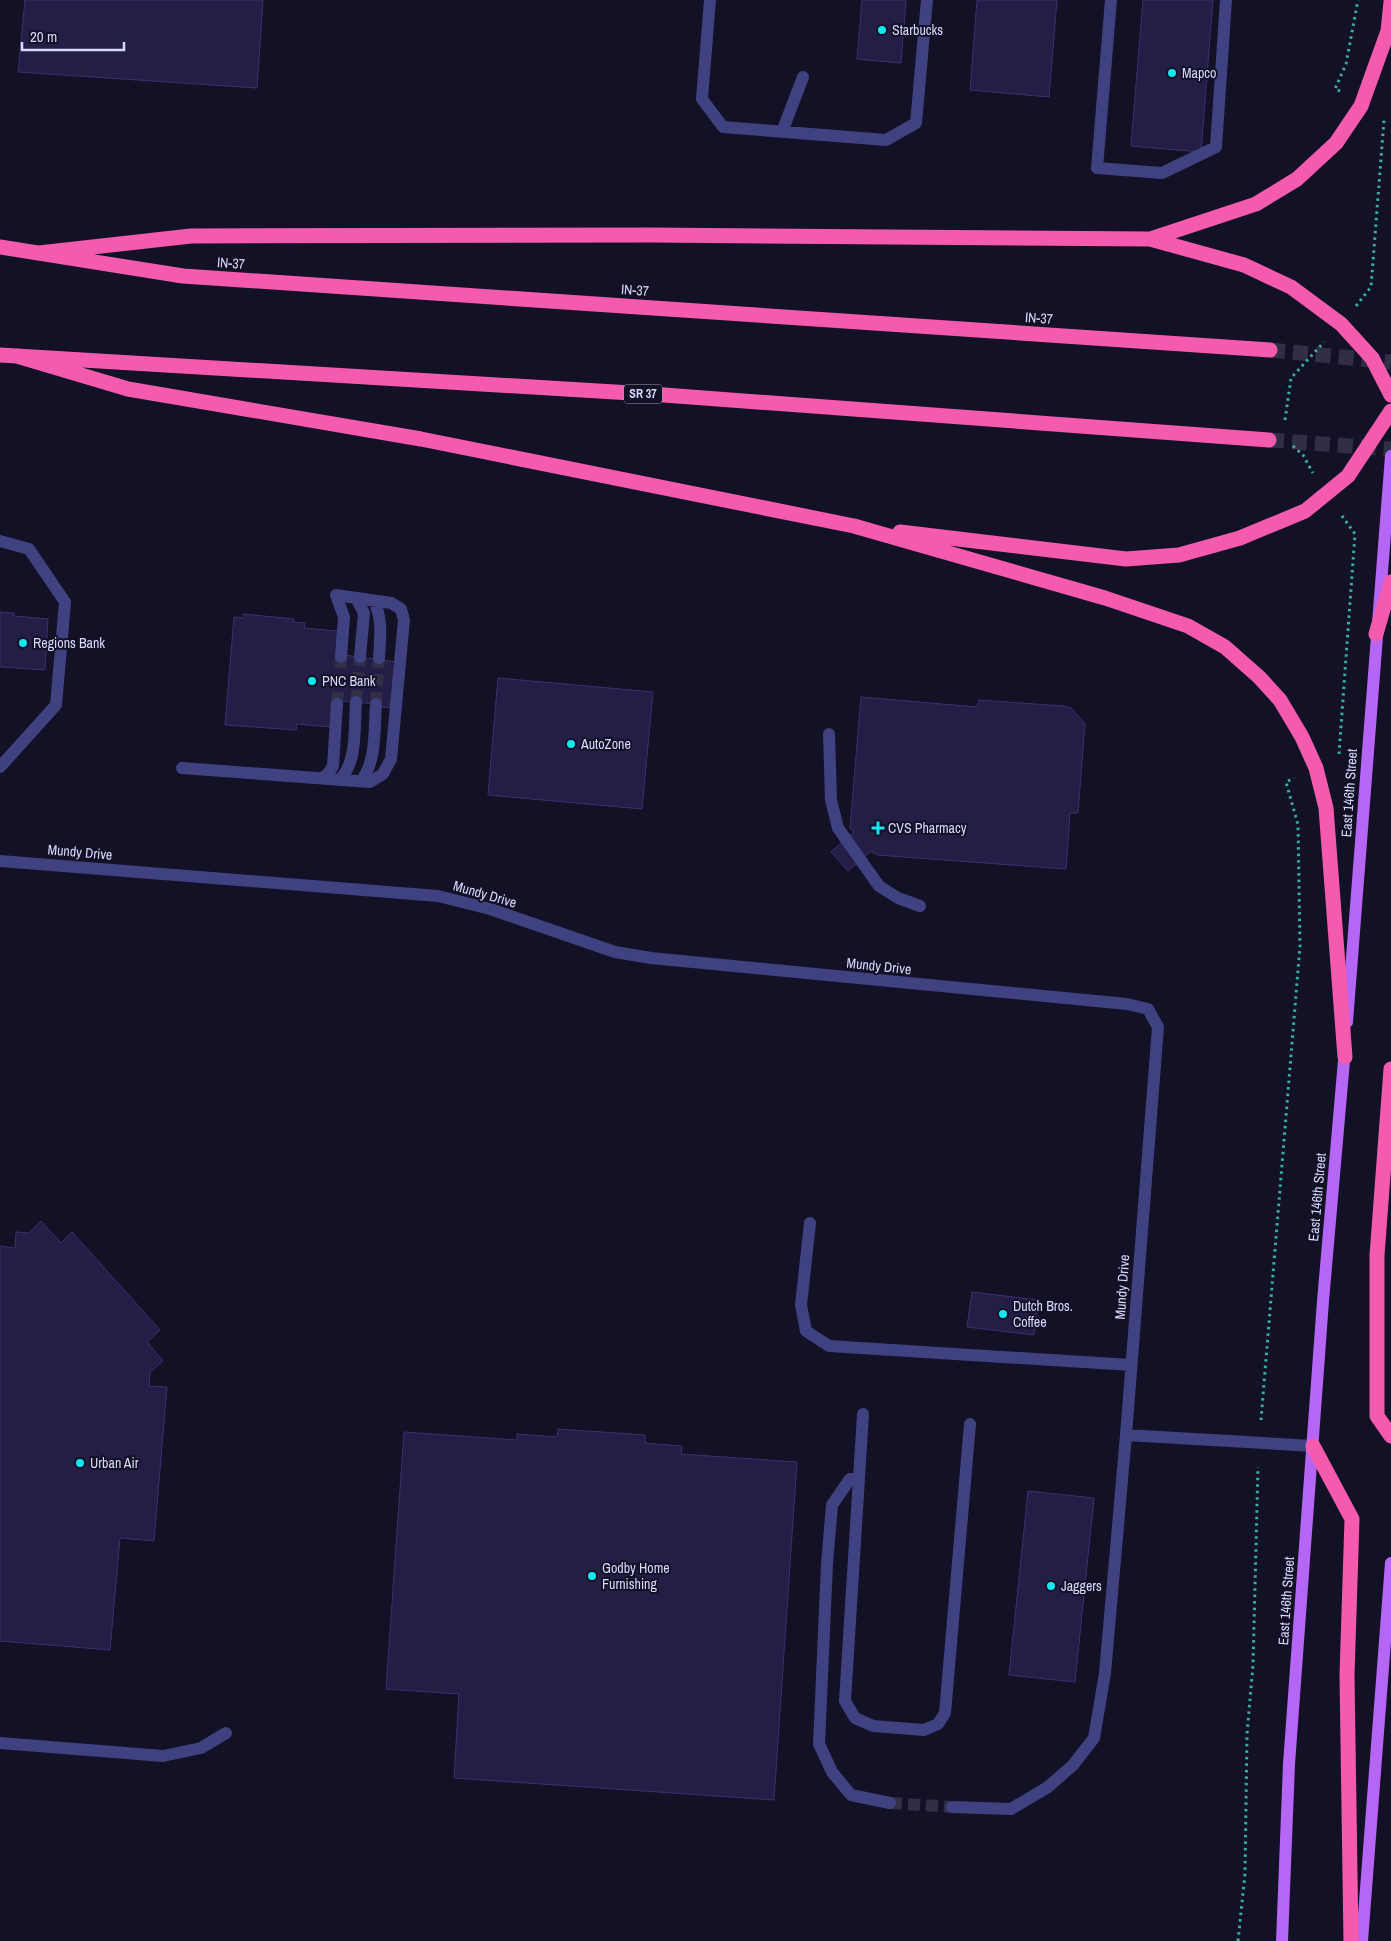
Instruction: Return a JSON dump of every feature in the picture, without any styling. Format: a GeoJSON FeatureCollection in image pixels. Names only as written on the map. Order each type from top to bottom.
{"type":"FeatureCollection","features":[{"type":"Feature","properties":{"kind":"highway"},"geometry":{"type":"LineString","coordinates":[[1150,239],[1256,204],[1297,179],[1336,143],[1361,106],[1388,31],[1391,2]]}},
{"type":"Feature","properties":{"kind":"highway"},"geometry":{"type":"LineString","coordinates":[[39,253],[192,236],[651,235],[1150,239],[1244,265],[1291,287],[1341,324],[1372,358],[1391,395]]}},
{"type":"Feature","properties":{"kind":"highway","name":"IN-37"},"geometry":{"type":"LineString","coordinates":[[0,247],[183,276],[1270,350]]}},
{"type":"Feature","properties":{"kind":"highway","name":"SR 37"},"geometry":{"type":"LineString","coordinates":[[0,355],[674,396],[1269,440]]}},
{"type":"Feature","properties":{"kind":"highway"},"geometry":{"type":"LineString","coordinates":[[17,356],[128,389],[422,439],[854,526],[1126,559],[1179,554],[1240,538],[1305,511],[1348,476],[1391,411]]}},
{"type":"Feature","properties":{"kind":"highway"},"geometry":{"type":"LineString","coordinates":[[854,526],[1105,598],[1188,626],[1224,646],[1260,677],[1280,700],[1302,737],[1316,768],[1326,808],[1345,1057]]}},
{"type":"Feature","properties":{"kind":"highway"},"geometry":{"type":"LineString","coordinates":[[1376,634],[1391,582]]}},
{"type":"Feature","properties":{"kind":"highway"},"geometry":{"type":"LineString","coordinates":[[1391,1069],[1378,1255],[1377,1416],[1391,1436]]}},
{"type":"Feature","properties":{"kind":"highway"},"geometry":{"type":"LineString","coordinates":[[1313,1446],[1352,1519],[1347,1675],[1351,1941]]}},
{"type":"Feature","properties":{"kind":"main road","name":"East 146th Street"},"geometry":{"type":"LineString","coordinates":[[1282,1941],[1288,1764],[1391,456]]}},
{"type":"Feature","properties":{"kind":"main road"},"geometry":{"type":"LineString","coordinates":[[1362,1941],[1391,1563]]}},
{"type":"Feature","properties":{"kind":"street"},"geometry":{"type":"LineString","coordinates":[[710,0],[702,99],[723,127],[886,140],[916,123],[927,0]]}},
{"type":"Feature","properties":{"kind":"street"},"geometry":{"type":"LineString","coordinates":[[1111,0],[1097,168],[1162,173],[1216,147],[1226,0]]}},
{"type":"Feature","properties":{"kind":"street"},"geometry":{"type":"LineString","coordinates":[[782,132],[803,77]]}},
{"type":"Feature","properties":{"kind":"street"},"geometry":{"type":"LineString","coordinates":[[0,541],[28,549],[65,602],[56,705],[0,767]]}},
{"type":"Feature","properties":{"kind":"street"},"geometry":{"type":"LineString","coordinates":[[182,768],[339,780],[376,780],[383,774],[391,759],[404,620],[401,609],[391,603],[336,595],[344,617],[341,657]]}},
{"type":"Feature","properties":{"kind":"street"},"geometry":{"type":"LineString","coordinates":[[356,598],[364,613],[360,657]]}},
{"type":"Feature","properties":{"kind":"street"},"geometry":{"type":"LineString","coordinates":[[374,601],[378,609],[381,627],[379,658]]}},
{"type":"Feature","properties":{"kind":"street"},"geometry":{"type":"LineString","coordinates":[[339,780],[347,773],[351,762],[356,702]]}},
{"type":"Feature","properties":{"kind":"street"},"geometry":{"type":"LineString","coordinates":[[322,778],[328,774],[332,766],[337,704]]}},
{"type":"Feature","properties":{"kind":"street"},"geometry":{"type":"LineString","coordinates":[[361,781],[368,772],[371,761],[376,704]]}},
{"type":"Feature","properties":{"kind":"street"},"geometry":{"type":"LineString","coordinates":[[828,734],[831,800],[834,819],[838,828],[879,886],[898,898],[920,906]]}},
{"type":"Feature","properties":{"kind":"street","name":"Mundy Drive"},"geometry":{"type":"LineString","coordinates":[[0,861],[438,896],[490,909],[615,952],[650,958],[1127,1004],[1148,1009],[1158,1027],[1105,1673],[1094,1738],[1073,1765],[1048,1787],[1011,1809],[952,1807]]}},
{"type":"Feature","properties":{"kind":"street"},"geometry":{"type":"LineString","coordinates":[[810,1223],[801,1306],[806,1331],[829,1346],[1131,1365]]}},
{"type":"Feature","properties":{"kind":"street"},"geometry":{"type":"LineString","coordinates":[[864,1414],[845,1701],[855,1718],[873,1726],[924,1730],[938,1724],[945,1713],[970,1424]]}},
{"type":"Feature","properties":{"kind":"street"},"geometry":{"type":"LineString","coordinates":[[1126,1435],[1313,1446]]}},
{"type":"Feature","properties":{"kind":"street"},"geometry":{"type":"LineString","coordinates":[[859,1478],[850,1479],[832,1505],[826,1564],[819,1744],[832,1772],[851,1795],[890,1802]]}},
{"type":"Feature","properties":{"kind":"street"},"geometry":{"type":"LineString","coordinates":[[0,1744],[163,1756],[201,1748],[226,1733]]}},
{"type":"Feature","properties":{"kind":"path"},"geometry":{"type":"LineString","coordinates":[[1347,96],[1335,89],[1346,64],[1358,0]]}},
{"type":"Feature","properties":{"kind":"path"},"geometry":{"type":"LineString","coordinates":[[1371,287],[1384,120]]}},
{"type":"Feature","properties":{"kind":"path"},"geometry":{"type":"LineString","coordinates":[[1285,426],[1291,378],[1308,358]]}},
{"type":"Feature","properties":{"kind":"path"},"geometry":{"type":"LineString","coordinates":[[1291,443],[1303,455]]}},
{"type":"Feature","properties":{"kind":"path"},"geometry":{"type":"LineString","coordinates":[[1339,760],[1355,534]]}},
{"type":"Feature","properties":{"kind":"path"},"geometry":{"type":"LineString","coordinates":[[1238,1941],[1245,1874],[1247,1734],[1253,1665],[1259,1442],[1300,946],[1298,825],[1286,782]]}},
{"type":"Feature","properties":{"kind":"building"},"geometry":{"type":"Polygon","coordinates":[[[25,0],[263,0],[257,88],[18,72],[25,0]]]}},
{"type":"Feature","properties":{"kind":"building","name":"Starbucks"},"geometry":{"type":"Polygon","coordinates":[[[862,0],[906,0],[901,63],[857,59],[862,0]]]}},
{"type":"Feature","properties":{"kind":"building"},"geometry":{"type":"Polygon","coordinates":[[[977,0],[1057,0],[1049,97],[970,90],[977,0]]]}},
{"type":"Feature","properties":{"kind":"building","name":"Mapco"},"geometry":{"type":"Polygon","coordinates":[[[1143,0],[1213,0],[1201,152],[1131,146],[1143,0]]]}},
{"type":"Feature","properties":{"kind":"building","name":"Regions Bank"},"geometry":{"type":"Polygon","coordinates":[[[0,612],[14,613],[14,616],[48,619],[45,670],[0,667],[0,612]]]}},
{"type":"Feature","properties":{"kind":"building","name":"PNC Bank"},"geometry":{"type":"Polygon","coordinates":[[[243,614],[294,619],[293,622],[305,623],[304,628],[337,631],[344,655],[397,662],[393,708],[380,707],[376,704],[341,701],[330,727],[297,724],[296,730],[225,725],[234,617],[243,618],[243,614]]]}},
{"type":"Feature","properties":{"kind":"building","name":"AutoZone"},"geometry":{"type":"Polygon","coordinates":[[[498,678],[653,692],[642,809],[488,795],[498,678]]]}},
{"type":"Feature","properties":{"kind":"building","name":"CVS Pharmacy"},"geometry":{"type":"Polygon","coordinates":[[[861,697],[977,707],[979,700],[1071,708],[1085,724],[1078,813],[1070,813],[1066,869],[877,855],[871,851],[848,871],[831,852],[854,832],[850,828],[861,697]]]}},
{"type":"Feature","properties":{"kind":"building","name":"Urban Air"},"geometry":{"type":"Polygon","coordinates":[[[41,1221],[61,1243],[72,1232],[160,1330],[147,1342],[163,1361],[150,1372],[149,1386],[167,1387],[154,1541],[120,1538],[110,1650],[0,1641],[0,1246],[15,1248],[16,1232],[29,1233],[41,1221]]]}},
{"type":"Feature","properties":{"kind":"building","name":"Dutch Bros. Coffee"},"geometry":{"type":"Polygon","coordinates":[[[972,1292],[1038,1300],[1034,1335],[967,1327],[972,1292]]]}},
{"type":"Feature","properties":{"kind":"building","name":"Godby Home Furnishing"},"geometry":{"type":"Polygon","coordinates":[[[558,1429],[645,1435],[645,1443],[682,1446],[681,1454],[797,1462],[774,1800],[454,1778],[459,1694],[386,1689],[404,1432],[517,1440],[517,1434],[557,1437],[558,1429]]]}},
{"type":"Feature","properties":{"kind":"building","name":"Jaggers"},"geometry":{"type":"Polygon","coordinates":[[[1028,1491],[1094,1498],[1075,1682],[1009,1675],[1028,1491]]]}},
{"type":"Feature","properties":{"kind":"tunnel"},"geometry":{"type":"LineString","coordinates":[[1270,350],[1391,362]]}},
{"type":"Feature","properties":{"kind":"tunnel"},"geometry":{"type":"LineString","coordinates":[[1269,440],[1391,449]]}},
{"type":"Feature","properties":{"kind":"tunnel"},"geometry":{"type":"LineString","coordinates":[[337,704],[341,657]]}},
{"type":"Feature","properties":{"kind":"tunnel"},"geometry":{"type":"LineString","coordinates":[[356,702],[360,657]]}},
{"type":"Feature","properties":{"kind":"tunnel"},"geometry":{"type":"LineString","coordinates":[[376,704],[379,658]]}},
{"type":"Feature","properties":{"kind":"tunnel"},"geometry":{"type":"LineString","coordinates":[[890,1803],[952,1807]]}},
{"type":"Feature","properties":{"kind":"place","name":"Starbucks"},"geometry":{"type":"Point","coordinates":[882,30]}},
{"type":"Feature","properties":{"kind":"place","name":"Mapco"},"geometry":{"type":"Point","coordinates":[1172,73]}},
{"type":"Feature","properties":{"kind":"place","name":"Regions Bank"},"geometry":{"type":"Point","coordinates":[23,643]}},
{"type":"Feature","properties":{"kind":"place","name":"PNC Bank"},"geometry":{"type":"Point","coordinates":[312,681]}},
{"type":"Feature","properties":{"kind":"place","name":"AutoZone"},"geometry":{"type":"Point","coordinates":[571,744]}},
{"type":"Feature","properties":{"kind":"place","name":"CVS Pharmacy"},"geometry":{"type":"Point","coordinates":[878,828]}},
{"type":"Feature","properties":{"kind":"place","name":"Dutch Bros. Coffee"},"geometry":{"type":"Point","coordinates":[1003,1314]}},
{"type":"Feature","properties":{"kind":"place","name":"Urban Air"},"geometry":{"type":"Point","coordinates":[80,1463]}},
{"type":"Feature","properties":{"kind":"place","name":"Godby Home Furnishing"},"geometry":{"type":"Point","coordinates":[592,1576]}},
{"type":"Feature","properties":{"kind":"place","name":"Jaggers"},"geometry":{"type":"Point","coordinates":[1051,1586]}}]}
